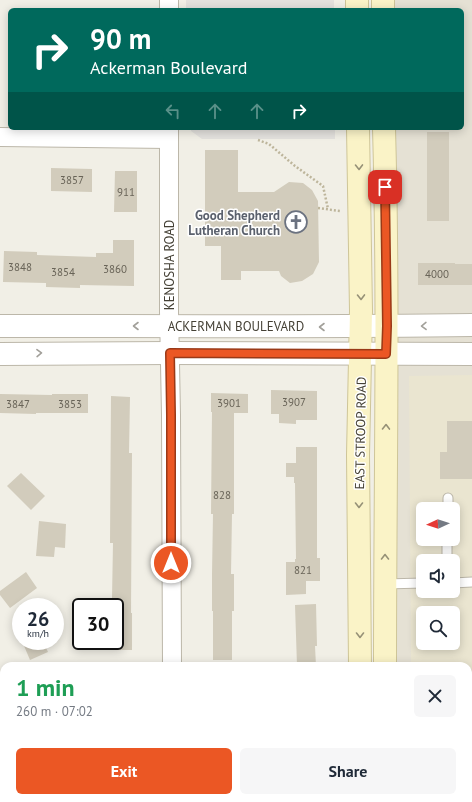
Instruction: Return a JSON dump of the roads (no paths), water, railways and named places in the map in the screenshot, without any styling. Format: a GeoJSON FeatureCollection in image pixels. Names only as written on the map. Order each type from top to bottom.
{"type":"FeatureCollection","features":[{"type":"Feature","properties":{"kind":"main road","name":"EAST STROOP ROAD"},"geometry":{"type":"LineString","coordinates":[[358,130],[361,327],[358,455],[360,662]]}},
{"type":"Feature","properties":{"kind":"main road","name":"EAST STROOP ROAD"},"geometry":{"type":"LineString","coordinates":[[384,130],[387,326],[385,662]]}},
{"type":"Feature","properties":{"kind":"street"},"geometry":{"type":"LineString","coordinates":[[0,137],[169,133]]}},
{"type":"Feature","properties":{"kind":"street","name":"KENOSHA ROAD"},"geometry":{"type":"LineString","coordinates":[[169,133],[172,662]]}},
{"type":"Feature","properties":{"kind":"street","name":"ACKERMAN BOULEVARD"},"geometry":{"type":"LineString","coordinates":[[0,326],[472,326]]}},
{"type":"Feature","properties":{"kind":"street","name":"ACKERMAN BOULEVARD"},"geometry":{"type":"LineString","coordinates":[[0,354],[472,354]]}},
{"type":"Feature","properties":{"kind":"lane"},"geometry":{"type":"LineString","coordinates":[[460,583],[472,582]]}},
{"type":"Feature","properties":{"kind":"lane"},"geometry":{"type":"LineString","coordinates":[[385,584],[416,583]]}},
{"type":"Feature","properties":{"kind":"place","name":"Good Shepherd Lutheran Church"},"geometry":{"type":"Point","coordinates":[296,222]}}]}
